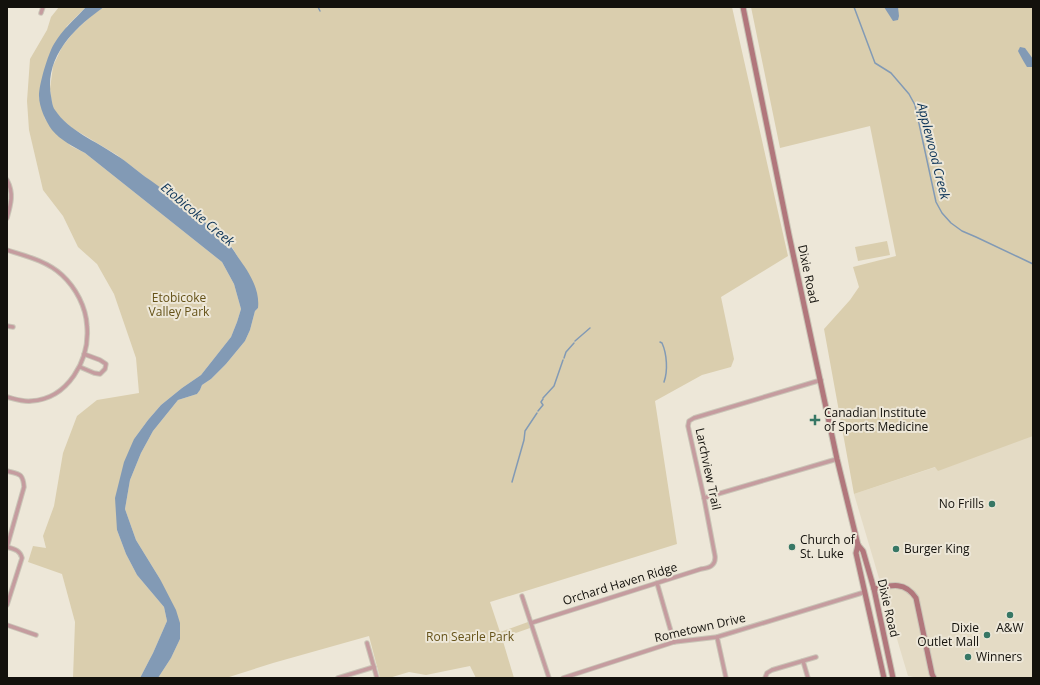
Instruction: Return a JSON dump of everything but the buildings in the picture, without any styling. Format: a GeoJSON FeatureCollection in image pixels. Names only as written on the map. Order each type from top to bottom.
{"type":"FeatureCollection","features":[{"type":"Feature","properties":{"kind":"main road","name":"Dixie Road"},"geometry":{"type":"LineString","coordinates":[[743,7],[837,459],[858,545],[863,551],[874,590],[893,678]]}},
{"type":"Feature","properties":{"kind":"main road","name":"Dixie Road"},"geometry":{"type":"LineString","coordinates":[[858,545],[856,553],[884,678]]}},
{"type":"Feature","properties":{"kind":"main road"},"geometry":{"type":"LineString","coordinates":[[874,590],[888,586],[901,586],[912,592],[916,598],[934,678]]}},
{"type":"Feature","properties":{"kind":"street"},"geometry":{"type":"LineString","coordinates":[[41,13],[43,7]]}},
{"type":"Feature","properties":{"kind":"street"},"geometry":{"type":"LineString","coordinates":[[7,180],[12,192],[7,218]]}},
{"type":"Feature","properties":{"kind":"street"},"geometry":{"type":"LineString","coordinates":[[7,250],[45,263],[62,275],[78,295],[84,308],[87,326],[84,354],[80,367],[66,386],[54,394],[42,399],[19,401],[7,397]]}},
{"type":"Feature","properties":{"kind":"street"},"geometry":{"type":"LineString","coordinates":[[7,326],[13,327]]}},
{"type":"Feature","properties":{"kind":"street"},"geometry":{"type":"LineString","coordinates":[[80,367],[100,374],[105,369],[106,364],[84,354]]}},
{"type":"Feature","properties":{"kind":"street","name":"Larchview Trail"},"geometry":{"type":"LineString","coordinates":[[714,563],[715,556],[704,498],[688,426],[690,420],[820,380]]}},
{"type":"Feature","properties":{"kind":"street"},"geometry":{"type":"LineString","coordinates":[[704,498],[837,459]]}},
{"type":"Feature","properties":{"kind":"street"},"geometry":{"type":"LineString","coordinates":[[7,471],[20,475],[24,479],[24,487],[7,547],[16,549],[21,554],[21,563],[7,605]]}},
{"type":"Feature","properties":{"kind":"street","name":"Orchard Haven Ridge"},"geometry":{"type":"LineString","coordinates":[[531,622],[708,568],[714,563]]}},
{"type":"Feature","properties":{"kind":"street"},"geometry":{"type":"LineString","coordinates":[[657,583],[674,642]]}},
{"type":"Feature","properties":{"kind":"street","name":"Rometown Drive"},"geometry":{"type":"LineString","coordinates":[[563,678],[674,642],[717,637],[865,592]]}},
{"type":"Feature","properties":{"kind":"street"},"geometry":{"type":"LineString","coordinates":[[522,596],[549,678]]}},
{"type":"Feature","properties":{"kind":"street"},"geometry":{"type":"LineString","coordinates":[[7,625],[36,635]]}},
{"type":"Feature","properties":{"kind":"street"},"geometry":{"type":"LineString","coordinates":[[717,637],[726,678]]}},
{"type":"Feature","properties":{"kind":"street"},"geometry":{"type":"LineString","coordinates":[[367,643],[377,678]]}},
{"type":"Feature","properties":{"kind":"street"},"geometry":{"type":"LineString","coordinates":[[765,678],[770,671],[816,657]]}},
{"type":"Feature","properties":{"kind":"street"},"geometry":{"type":"LineString","coordinates":[[803,661],[808,678]]}},
{"type":"Feature","properties":{"kind":"street"},"geometry":{"type":"LineString","coordinates":[[338,678],[374,667]]}},
{"type":"Feature","properties":{"kind":"shaded area","name":"Dixie Outlet Mall"},"geometry":{"type":"Polygon","coordinates":[[[1033,435],[1033,678],[919,678],[908,676],[854,494],[1033,435]]]}},
{"type":"Feature","properties":{"kind":"green space","name":"Etobicoke Valley Park"},"geometry":{"type":"Polygon","coordinates":[[[59,7],[86,7],[67,26],[39,97],[45,119],[71,146],[85,153],[222,262],[234,284],[241,309],[231,337],[201,375],[161,405],[134,439],[117,530],[126,554],[137,575],[164,607],[167,621],[140,678],[73,678],[75,622],[62,574],[28,562],[33,546],[46,548],[43,536],[54,506],[63,453],[77,416],[97,400],[139,393],[136,358],[114,294],[97,264],[78,247],[63,216],[43,190],[29,130],[27,101],[30,59],[47,30],[51,17],[59,7]]]}},
{"type":"Feature","properties":{"kind":"green space","name":"Ron Searle Park"},"geometry":{"type":"Polygon","coordinates":[[[104,7],[732,7],[788,256],[721,297],[734,359],[731,367],[702,375],[655,401],[677,544],[490,602],[500,632],[528,622],[530,628],[502,638],[514,678],[476,678],[470,666],[426,675],[409,672],[389,678],[380,678],[369,636],[226,678],[158,678],[171,658],[180,639],[160,579],[136,540],[125,509],[130,480],[141,453],[153,431],[178,400],[197,394],[202,385],[211,379],[226,364],[245,341],[250,330],[255,311],[258,308],[239,259],[232,247],[214,230],[117,155],[72,128],[53,109],[50,89],[53,66],[62,47],[73,33],[92,15],[104,7]]]}},
{"type":"Feature","properties":{"kind":"green space"},"geometry":{"type":"Polygon","coordinates":[[[751,7],[1033,7],[1033,436],[938,471],[935,467],[854,494],[824,329],[850,300],[859,287],[853,267],[896,256],[870,126],[780,148],[751,7]]]}},
{"type":"Feature","properties":{"kind":"green space"},"geometry":{"type":"Polygon","coordinates":[[[887,241],[890,255],[858,261],[855,247],[887,241]]]}},
{"type":"Feature","properties":{"kind":"water","name":"Etobicoke Creek"},"geometry":{"type":"Polygon","coordinates":[[[86,7],[104,7],[82,24],[64,44],[57,56],[52,68],[50,82],[54,108],[75,130],[125,161],[193,212],[227,242],[251,277],[256,289],[258,301],[258,308],[255,311],[250,330],[245,341],[226,364],[211,379],[202,385],[197,394],[178,400],[153,431],[141,453],[130,480],[125,509],[136,540],[160,579],[176,610],[180,623],[180,639],[171,658],[158,678],[140,678],[167,621],[164,607],[137,575],[126,554],[117,530],[115,498],[124,462],[134,439],[161,405],[201,375],[231,337],[241,309],[234,284],[222,262],[85,153],[59,137],[52,130],[45,119],[40,105],[39,91],[49,55],[61,34],[86,7]]]}},
{"type":"Feature","properties":{"kind":"water"},"geometry":{"type":"Polygon","coordinates":[[[884,7],[898,7],[898,20],[893,21],[884,7]]]}},
{"type":"Feature","properties":{"kind":"water"},"geometry":{"type":"Polygon","coordinates":[[[1020,47],[1025,48],[1033,59],[1032,67],[1027,67],[1025,64],[1018,51],[1020,47]]]}},
{"type":"Feature","properties":{"kind":"waterway"},"geometry":{"type":"LineString","coordinates":[[318,7],[320,11]]}},
{"type":"Feature","properties":{"kind":"waterway","name":"Applewood Creek"},"geometry":{"type":"LineString","coordinates":[[854,7],[875,63],[891,73],[909,94],[915,105],[936,202],[942,213],[951,223],[962,231],[1033,264]]}},
{"type":"Feature","properties":{"kind":"waterway"},"geometry":{"type":"LineString","coordinates":[[575,341],[590,328]]}},
{"type":"Feature","properties":{"kind":"waterway"},"geometry":{"type":"LineString","coordinates":[[660,342],[664,347],[666,357],[666,373],[664,382]]}},
{"type":"Feature","properties":{"kind":"waterway"},"geometry":{"type":"LineString","coordinates":[[564,358],[566,352],[574,343]]}},
{"type":"Feature","properties":{"kind":"waterway"},"geometry":{"type":"LineString","coordinates":[[543,398],[554,386],[563,360]]}},
{"type":"Feature","properties":{"kind":"waterway"},"geometry":{"type":"LineString","coordinates":[[538,411],[543,405],[541,402],[543,399]]}},
{"type":"Feature","properties":{"kind":"waterway"},"geometry":{"type":"LineString","coordinates":[[512,482],[524,440],[525,431],[537,413]]}},
{"type":"Feature","properties":{"kind":"place","name":"Canadian Institute of Sports Medicine"},"geometry":{"type":"Point","coordinates":[815,420]}},
{"type":"Feature","properties":{"kind":"place","name":"No Frills"},"geometry":{"type":"Point","coordinates":[992,504]}},
{"type":"Feature","properties":{"kind":"place","name":"Church of St. Luke"},"geometry":{"type":"Point","coordinates":[792,547]}},
{"type":"Feature","properties":{"kind":"place","name":"Burger King"},"geometry":{"type":"Point","coordinates":[896,549]}},
{"type":"Feature","properties":{"kind":"place","name":"A&W"},"geometry":{"type":"Point","coordinates":[1010,615]}},
{"type":"Feature","properties":{"kind":"place","name":"Dixie Outlet Mall"},"geometry":{"type":"Point","coordinates":[987,635]}},
{"type":"Feature","properties":{"kind":"place","name":"Winners"},"geometry":{"type":"Point","coordinates":[968,657]}}]}
